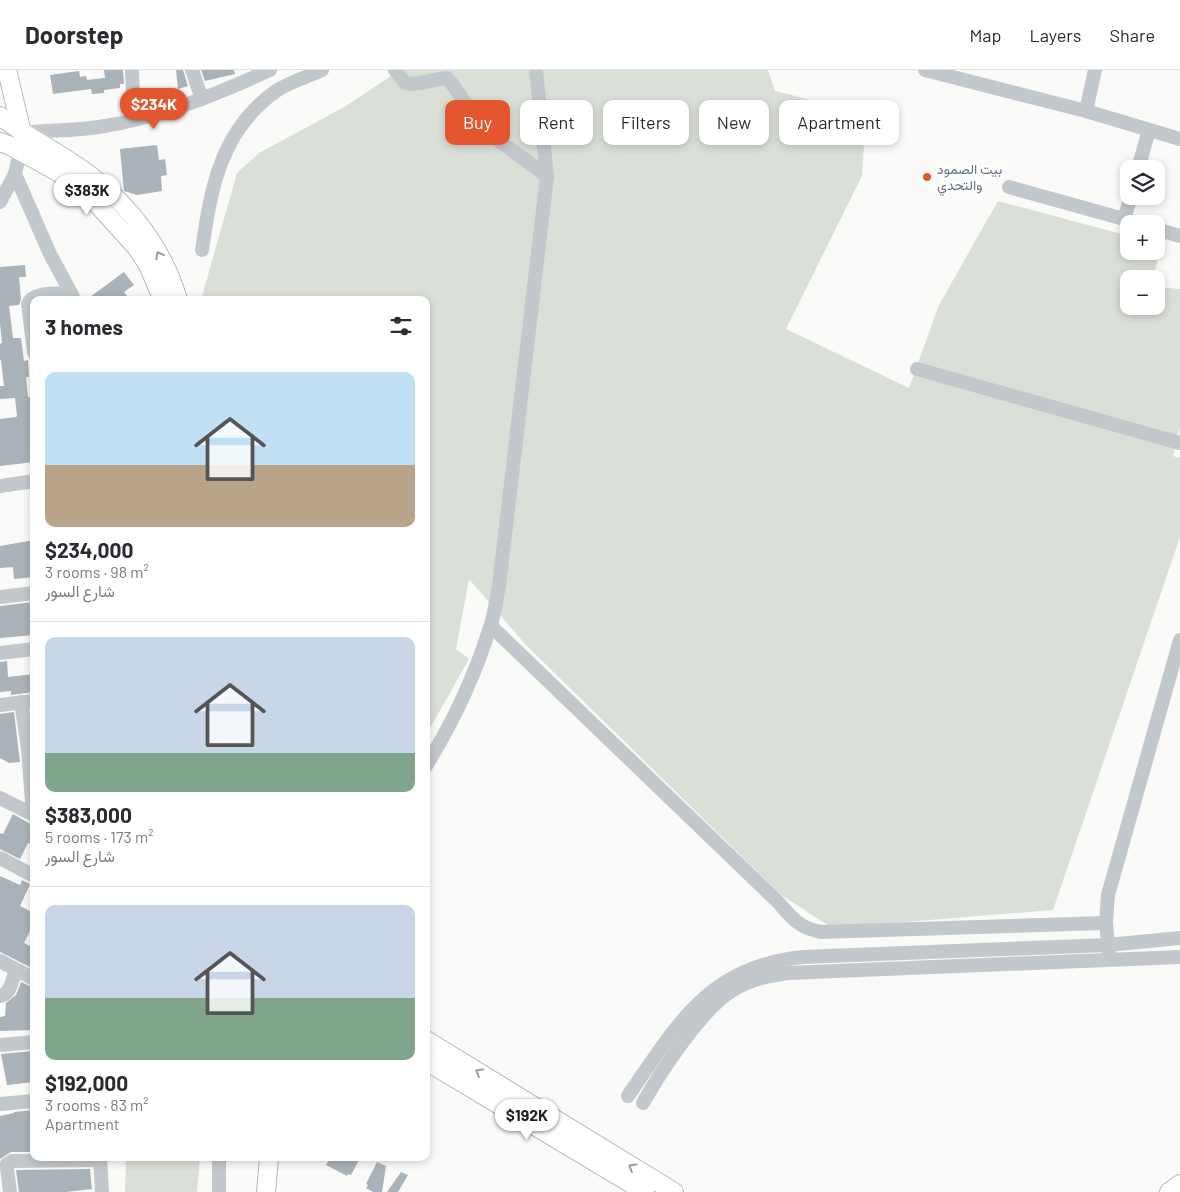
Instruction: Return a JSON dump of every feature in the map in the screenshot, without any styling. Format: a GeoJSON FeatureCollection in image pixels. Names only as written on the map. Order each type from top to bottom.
{"type":"FeatureCollection","features":[{"type":"Feature","properties":{"kind":"main road"},"geometry":{"type":"LineString","coordinates":[[0,101],[6,84],[7,70]]}},
{"type":"Feature","properties":{"kind":"main road"},"geometry":{"type":"LineString","coordinates":[[7,70],[22,133]]}},
{"type":"Feature","properties":{"kind":"main road"},"geometry":{"type":"LineString","coordinates":[[0,116],[22,133],[92,176],[124,206],[150,237],[170,277],[177,296]]}},
{"type":"Feature","properties":{"kind":"main road"},"geometry":{"type":"LineString","coordinates":[[0,142],[20,151],[69,179],[98,204],[137,248],[148,265],[161,296]]}},
{"type":"Feature","properties":{"kind":"main road"},"geometry":{"type":"LineString","coordinates":[[430,1042],[674,1192]]}},
{"type":"Feature","properties":{"kind":"main road"},"geometry":{"type":"LineString","coordinates":[[430,1063],[645,1192]]}},
{"type":"Feature","properties":{"kind":"main road"},"geometry":{"type":"LineString","coordinates":[[256,1192],[258,1161]]}},
{"type":"Feature","properties":{"kind":"main road"},"geometry":{"type":"LineString","coordinates":[[266,1192],[269,1161]]}},
{"type":"Feature","properties":{"kind":"main road"},"geometry":{"type":"LineString","coordinates":[[1169,1192],[1180,1184]]}},
{"type":"Feature","properties":{"kind":"street"},"geometry":{"type":"LineString","coordinates":[[132,70],[134,120]]}},
{"type":"Feature","properties":{"kind":"street"},"geometry":{"type":"LineString","coordinates":[[192,70],[202,99]]}},
{"type":"Feature","properties":{"kind":"street"},"geometry":{"type":"LineString","coordinates":[[22,133],[81,129],[134,120],[202,99],[270,70]]}},
{"type":"Feature","properties":{"kind":"street"},"geometry":{"type":"LineString","coordinates":[[202,250],[216,174],[226,149],[239,127],[257,107],[277,91],[322,70]]}},
{"type":"Feature","properties":{"kind":"street"},"geometry":{"type":"LineString","coordinates":[[395,70],[405,83],[415,86],[447,78],[482,128],[547,176]]}},
{"type":"Feature","properties":{"kind":"street"},"geometry":{"type":"LineString","coordinates":[[430,759],[445,735],[470,682],[491,626],[499,586],[547,176],[536,70]]}},
{"type":"Feature","properties":{"kind":"street"},"geometry":{"type":"LineString","coordinates":[[925,70],[1086,111],[1180,139]]}},
{"type":"Feature","properties":{"kind":"street"},"geometry":{"type":"LineString","coordinates":[[1086,111],[1096,70]]}},
{"type":"Feature","properties":{"kind":"street"},"geometry":{"type":"LineString","coordinates":[[1141,160],[1149,130]]}},
{"type":"Feature","properties":{"kind":"street"},"geometry":{"type":"LineString","coordinates":[[0,202],[15,174],[20,151]]}},
{"type":"Feature","properties":{"kind":"street"},"geometry":{"type":"LineString","coordinates":[[15,174],[50,254],[72,296],[36,296]]}},
{"type":"Feature","properties":{"kind":"street"},"geometry":{"type":"LineString","coordinates":[[1009,187],[1120,218]]}},
{"type":"Feature","properties":{"kind":"street"},"geometry":{"type":"LineString","coordinates":[[1165,232],[1180,236]]}},
{"type":"Feature","properties":{"kind":"street"},"geometry":{"type":"LineString","coordinates":[[30,299],[28,304],[30,320]]}},
{"type":"Feature","properties":{"kind":"street"},"geometry":{"type":"LineString","coordinates":[[917,369],[1180,443]]}},
{"type":"Feature","properties":{"kind":"street"},"geometry":{"type":"LineString","coordinates":[[0,486],[30,482]]}},
{"type":"Feature","properties":{"kind":"street"},"geometry":{"type":"LineString","coordinates":[[0,597],[30,593]]}},
{"type":"Feature","properties":{"kind":"street"},"geometry":{"type":"LineString","coordinates":[[491,626],[796,922],[808,930],[821,932],[1106,924]]}},
{"type":"Feature","properties":{"kind":"street"},"geometry":{"type":"LineString","coordinates":[[1109,952],[1106,924],[1108,895],[1180,640]]}},
{"type":"Feature","properties":{"kind":"street"},"geometry":{"type":"LineString","coordinates":[[0,653],[30,649]]}},
{"type":"Feature","properties":{"kind":"street"},"geometry":{"type":"LineString","coordinates":[[0,705],[28,702],[30,733]]}},
{"type":"Feature","properties":{"kind":"street"},"geometry":{"type":"LineString","coordinates":[[0,798],[30,809]]}},
{"type":"Feature","properties":{"kind":"street"},"geometry":{"type":"LineString","coordinates":[[1,861],[30,874]]}},
{"type":"Feature","properties":{"kind":"street"},"geometry":{"type":"LineString","coordinates":[[754,973],[707,1012],[645,1098],[632,1090],[670,1036],[697,1004],[717,986],[754,973],[771,975],[1109,952],[1173,939],[1174,957],[1109,952]]}},
{"type":"Feature","properties":{"kind":"street"},"geometry":{"type":"LineString","coordinates":[[0,961],[30,977]]}},
{"type":"Feature","properties":{"kind":"street"},"geometry":{"type":"LineString","coordinates":[[0,996],[8,992],[16,970]]}},
{"type":"Feature","properties":{"kind":"street"},"geometry":{"type":"LineString","coordinates":[[0,1045],[30,1042]]}},
{"type":"Feature","properties":{"kind":"street"},"geometry":{"type":"LineString","coordinates":[[0,1104],[30,1101]]}},
{"type":"Feature","properties":{"kind":"street"},"geometry":{"type":"LineString","coordinates":[[10,1192],[8,1164],[12,1161],[30,1161]]}},
{"type":"Feature","properties":{"kind":"street"},"geometry":{"type":"LineString","coordinates":[[100,1161],[102,1192]]}},
{"type":"Feature","properties":{"kind":"street"},"geometry":{"type":"LineString","coordinates":[[219,1161],[220,1192]]}},
{"type":"Feature","properties":{"kind":"shaded area"},"geometry":{"type":"Polygon","coordinates":[[[400,70],[768,70],[775,91],[811,100],[779,100],[779,145],[864,145],[862,176],[786,329],[909,388],[939,305],[998,201],[1120,234],[1120,260],[1157,260],[1155,270],[1120,270],[1120,315],[1165,315],[1165,288],[1180,289],[1180,427],[1173,456],[1180,458],[1180,537],[1053,910],[832,928],[780,894],[526,645],[469,579],[456,649],[469,659],[430,728],[430,296],[202,296],[237,173],[259,153],[346,106],[400,70]]]}},
{"type":"Feature","properties":{"kind":"shaded area"},"geometry":{"type":"Polygon","coordinates":[[[126,1161],[200,1161],[197,1192],[125,1192],[126,1161]]]}},
{"type":"Feature","properties":{"kind":"building"},"geometry":{"type":"Polygon","coordinates":[[[104,70],[123,70],[124,84],[120,84],[120,88],[104,90],[104,93],[92,94],[91,89],[53,94],[50,75],[79,71],[80,77],[86,76],[87,80],[105,78],[104,70]]]}},
{"type":"Feature","properties":{"kind":"building"},"geometry":{"type":"Polygon","coordinates":[[[176,70],[183,70],[188,86],[178,89],[176,70]]]}},
{"type":"Feature","properties":{"kind":"building"},"geometry":{"type":"Polygon","coordinates":[[[201,70],[234,70],[235,74],[205,81],[201,70]]]}},
{"type":"Feature","properties":{"kind":"building"},"geometry":{"type":"Polygon","coordinates":[[[157,145],[159,160],[165,159],[167,175],[161,176],[162,191],[137,195],[124,191],[120,149],[157,145]]]}},
{"type":"Feature","properties":{"kind":"building"},"geometry":{"type":"Polygon","coordinates":[[[25,265],[26,277],[19,277],[21,299],[19,305],[9,306],[13,338],[21,338],[24,361],[28,360],[29,377],[26,377],[28,397],[30,397],[30,462],[0,466],[0,419],[17,416],[15,398],[0,399],[0,386],[4,386],[0,360],[0,344],[2,343],[0,267],[25,265]]]}},
{"type":"Feature","properties":{"kind":"building"},"geometry":{"type":"Polygon","coordinates":[[[124,272],[134,285],[124,292],[127,296],[91,296],[124,272]]]}},
{"type":"Feature","properties":{"kind":"building"},"geometry":{"type":"Polygon","coordinates":[[[30,541],[30,577],[14,579],[13,567],[0,568],[0,546],[30,541]]]}},
{"type":"Feature","properties":{"kind":"building"},"geometry":{"type":"Polygon","coordinates":[[[30,602],[30,635],[0,638],[0,606],[30,602]]]}},
{"type":"Feature","properties":{"kind":"building"},"geometry":{"type":"Polygon","coordinates":[[[7,661],[8,677],[30,674],[30,693],[11,695],[11,691],[0,692],[0,662],[7,661]]]}},
{"type":"Feature","properties":{"kind":"building"},"geometry":{"type":"Polygon","coordinates":[[[14,712],[20,762],[9,763],[0,758],[0,714],[14,712]]]}},
{"type":"Feature","properties":{"kind":"building"},"geometry":{"type":"Polygon","coordinates":[[[13,814],[30,824],[30,844],[28,843],[20,859],[0,849],[0,833],[3,834],[13,814]]]}},
{"type":"Feature","properties":{"kind":"building"},"geometry":{"type":"Polygon","coordinates":[[[0,876],[20,885],[22,880],[30,884],[20,906],[30,911],[30,931],[24,943],[30,946],[30,967],[0,952],[0,876]]]}},
{"type":"Feature","properties":{"kind":"building"},"geometry":{"type":"Polygon","coordinates":[[[21,982],[30,986],[30,1030],[0,1031],[0,1017],[5,1016],[6,1003],[16,995],[21,982]]]}},
{"type":"Feature","properties":{"kind":"building"},"geometry":{"type":"Polygon","coordinates":[[[30,1051],[30,1082],[7,1085],[1,1054],[30,1051]]]}},
{"type":"Feature","properties":{"kind":"building"},"geometry":{"type":"Polygon","coordinates":[[[30,1110],[30,1152],[11,1152],[0,1159],[0,1116],[30,1110]]]}},
{"type":"Feature","properties":{"kind":"building"},"geometry":{"type":"Polygon","coordinates":[[[328,1161],[358,1161],[351,1175],[348,1174],[347,1176],[326,1165],[328,1161]]]}},
{"type":"Feature","properties":{"kind":"building"},"geometry":{"type":"Polygon","coordinates":[[[377,1162],[386,1166],[382,1192],[373,1192],[366,1188],[368,1185],[366,1184],[377,1162]]]}},
{"type":"Feature","properties":{"kind":"building"},"geometry":{"type":"Polygon","coordinates":[[[90,1169],[92,1189],[66,1192],[19,1192],[16,1170],[90,1169]]]}},
{"type":"Feature","properties":{"kind":"building"},"geometry":{"type":"Polygon","coordinates":[[[401,1172],[408,1175],[398,1192],[387,1192],[401,1172]]]}},
{"type":"Feature","properties":{"kind":"place","name":"بيت الصمود والتحدي"},"geometry":{"type":"Point","coordinates":[927,177]}}]}
